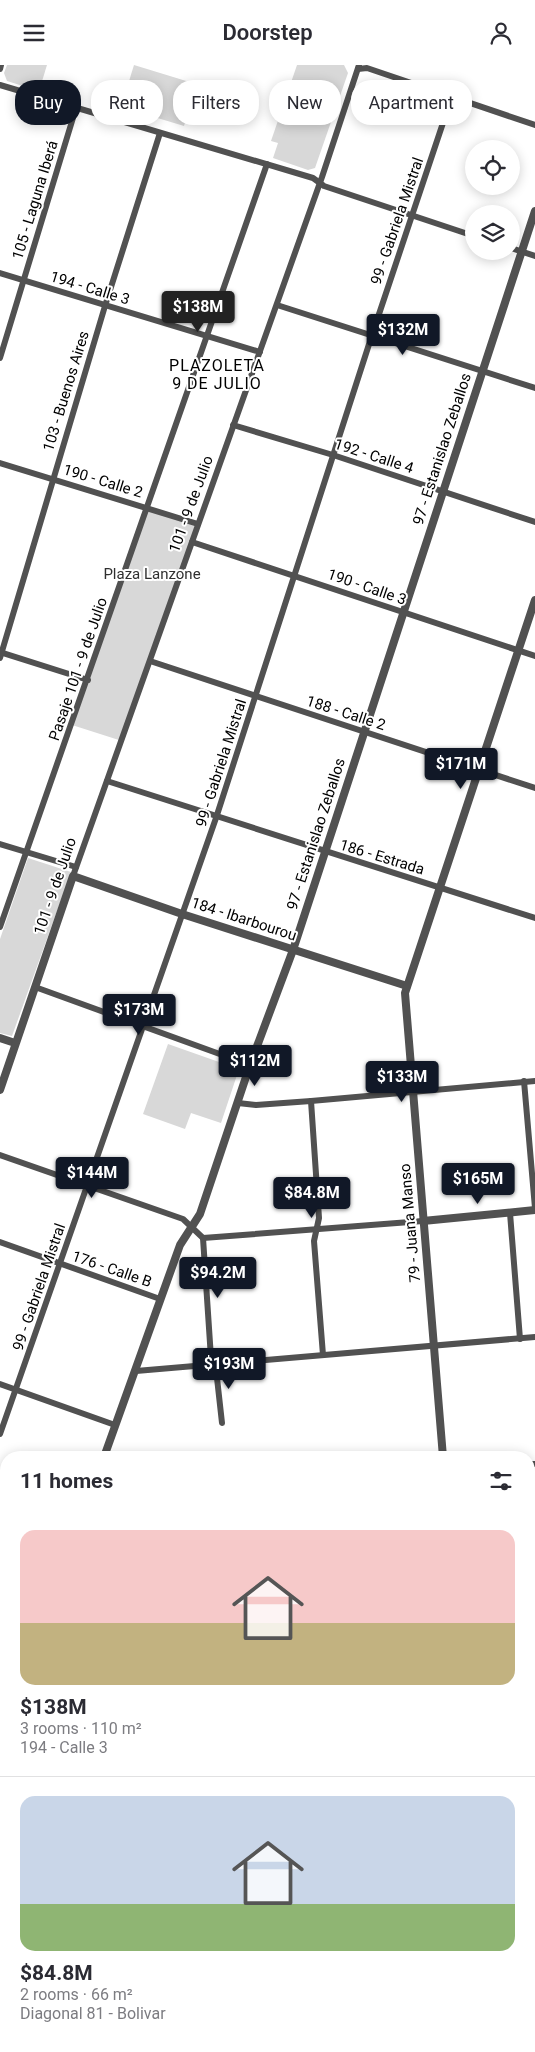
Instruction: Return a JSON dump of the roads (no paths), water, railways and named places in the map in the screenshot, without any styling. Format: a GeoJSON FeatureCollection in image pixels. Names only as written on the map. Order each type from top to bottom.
{"type":"FeatureCollection","features":[{"type":"Feature","properties":{"kind":"street"},"geometry":{"type":"LineString","coordinates":[[0,69],[1,65]]}},
{"type":"Feature","properties":{"kind":"street"},"geometry":{"type":"LineString","coordinates":[[358,67],[367,68],[403,80]]}},
{"type":"Feature","properties":{"kind":"street","name":"101 - 9 de Julio"},"geometry":{"type":"LineString","coordinates":[[0,1089],[75,871],[320,183],[358,67]]}},
{"type":"Feature","properties":{"kind":"street"},"geometry":{"type":"LineString","coordinates":[[0,85],[15,89]]}},
{"type":"Feature","properties":{"kind":"street"},"geometry":{"type":"LineString","coordinates":[[472,103],[535,125]]}},
{"type":"Feature","properties":{"kind":"street"},"geometry":{"type":"LineString","coordinates":[[81,109],[313,178],[320,183],[465,233]]}},
{"type":"Feature","properties":{"kind":"street","name":"105 - Laguna Iberá"},"geometry":{"type":"LineString","coordinates":[[0,358],[71,125]]}},
{"type":"Feature","properties":{"kind":"street","name":"99 - Gabriela Mistral"},"geometry":{"type":"LineString","coordinates":[[0,1434],[216,818],[332,455],[442,125]]}},
{"type":"Feature","properties":{"kind":"street","name":"103 - Buenos Aires"},"geometry":{"type":"LineString","coordinates":[[0,654],[105,306],[160,133]]}},
{"type":"Feature","properties":{"kind":"street","name":"Pasaje 101 - 9 de Julio"},"geometry":{"type":"LineString","coordinates":[[0,927],[267,165]]}},
{"type":"Feature","properties":{"kind":"street","name":"97 - Estanislao Zeballos"},"geometry":{"type":"LineString","coordinates":[[106,1451],[180,1245],[200,1214],[250,1065],[293,950],[535,211]]}},
{"type":"Feature","properties":{"kind":"street"},"geometry":{"type":"LineString","coordinates":[[522,252],[535,256]]}},
{"type":"Feature","properties":{"kind":"street","name":"194 - Calle 3"},"geometry":{"type":"LineString","coordinates":[[0,273],[260,352]]}},
{"type":"Feature","properties":{"kind":"street"},"geometry":{"type":"LineString","coordinates":[[277,305],[535,387]]}},
{"type":"Feature","properties":{"kind":"street","name":"192 - Calle 4"},"geometry":{"type":"LineString","coordinates":[[233,425],[332,455],[535,522]]}},
{"type":"Feature","properties":{"kind":"street","name":"190 - Calle 2"},"geometry":{"type":"LineString","coordinates":[[0,463],[198,524]]}},
{"type":"Feature","properties":{"kind":"street","name":"190 - Calle 3"},"geometry":{"type":"LineString","coordinates":[[192,541],[535,656]]}},
{"type":"Feature","properties":{"kind":"street","name":"79 - Juana Manso"},"geometry":{"type":"LineString","coordinates":[[443,1451],[405,1002],[407,986],[441,889],[535,600]]}},
{"type":"Feature","properties":{"kind":"street"},"geometry":{"type":"LineString","coordinates":[[0,654],[88,679]]}},
{"type":"Feature","properties":{"kind":"street","name":"188 - Calle 2"},"geometry":{"type":"LineString","coordinates":[[150,661],[535,788]]}},
{"type":"Feature","properties":{"kind":"street","name":"186 - Estrada"},"geometry":{"type":"LineString","coordinates":[[107,781],[216,818],[535,918]]}},
{"type":"Feature","properties":{"kind":"street","name":"184 - Ibarbourou"},"geometry":{"type":"LineString","coordinates":[[0,844],[27,852],[182,914],[407,986]]}},
{"type":"Feature","properties":{"kind":"street"},"geometry":{"type":"LineString","coordinates":[[35,987],[250,1065]]}},
{"type":"Feature","properties":{"kind":"street"},"geometry":{"type":"LineString","coordinates":[[0,1038],[15,1043]]}},
{"type":"Feature","properties":{"kind":"street"},"geometry":{"type":"LineString","coordinates":[[203,1238],[423,1221],[535,1209],[524,1081]]}},
{"type":"Feature","properties":{"kind":"street"},"geometry":{"type":"LineString","coordinates":[[238,1103],[256,1105],[535,1081]]}},
{"type":"Feature","properties":{"kind":"street"},"geometry":{"type":"LineString","coordinates":[[310,1101],[320,1218],[314,1241],[322,1355]]}},
{"type":"Feature","properties":{"kind":"street"},"geometry":{"type":"LineString","coordinates":[[0,1155],[184,1219],[203,1238],[212,1364],[217,1378],[222,1423]]}},
{"type":"Feature","properties":{"kind":"street"},"geometry":{"type":"LineString","coordinates":[[510,1213],[520,1339]]}},
{"type":"Feature","properties":{"kind":"street","name":"176 - Calle B"},"geometry":{"type":"LineString","coordinates":[[0,1243],[160,1299]]}},
{"type":"Feature","properties":{"kind":"street"},"geometry":{"type":"LineString","coordinates":[[136,1371],[535,1337]]}},
{"type":"Feature","properties":{"kind":"street"},"geometry":{"type":"LineString","coordinates":[[0,1383],[115,1425]]}},
{"type":"Feature","properties":{"kind":"district","name":"PLAZOLETA 9 DE JULIO"},"geometry":{"type":"Point","coordinates":[217,374]}},
{"type":"Feature","properties":{"kind":"park label","name":"Plaza Lanzone"},"geometry":{"type":"Point","coordinates":[152,574]}}]}
